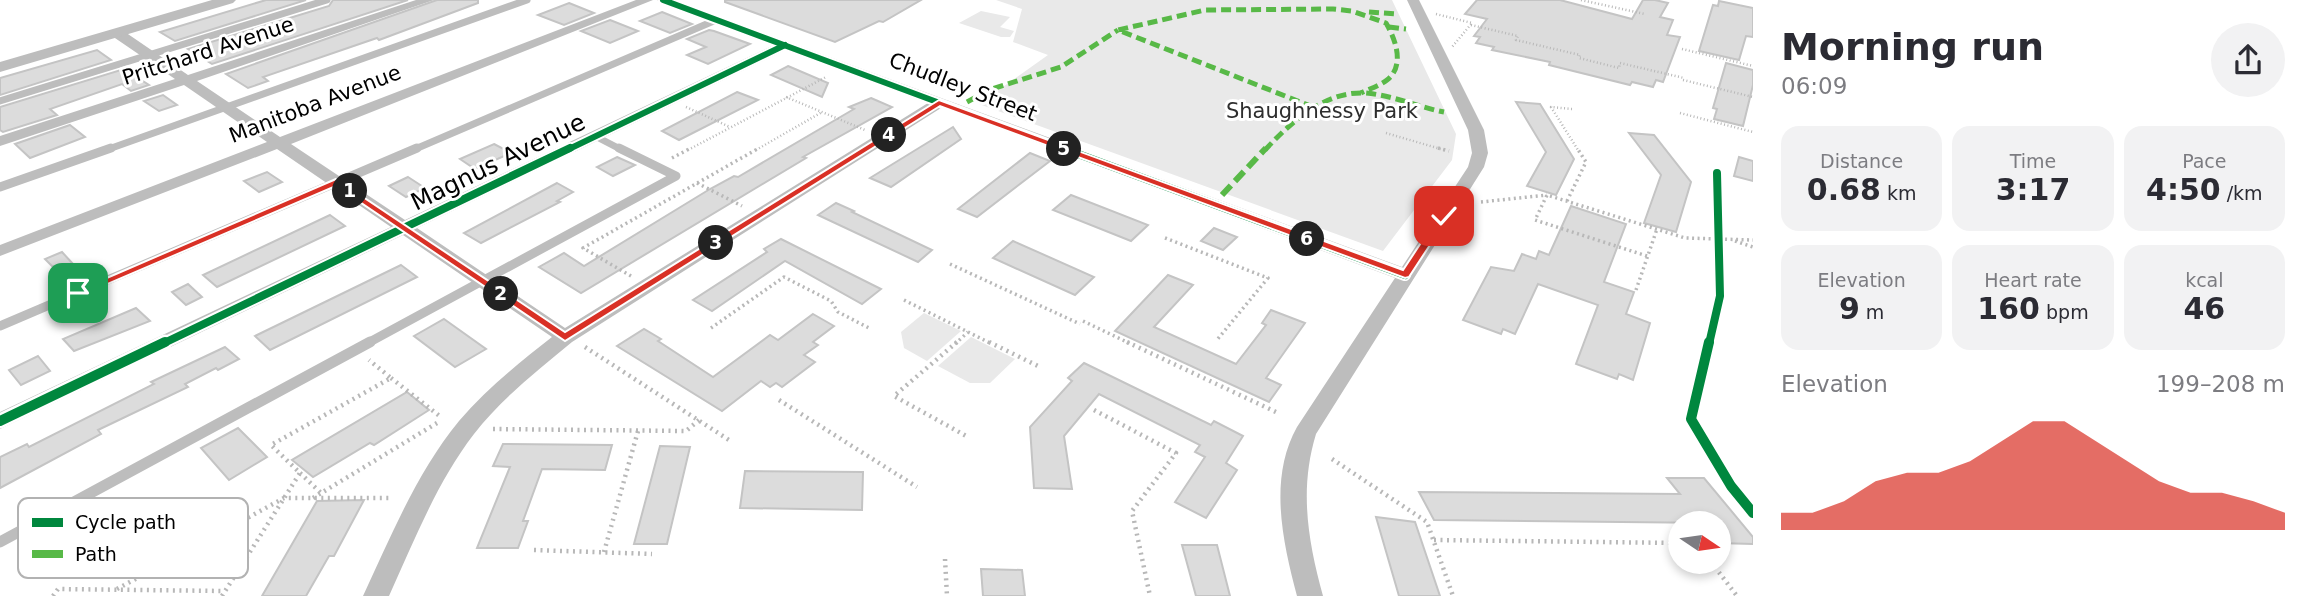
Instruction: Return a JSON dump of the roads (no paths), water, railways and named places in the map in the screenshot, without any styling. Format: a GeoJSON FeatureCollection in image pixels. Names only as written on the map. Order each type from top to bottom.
{"type":"FeatureCollection","features":[{"type":"Feature","properties":{"kind":"street"},"geometry":{"type":"LineString","coordinates":[[0,67],[228,0]]}},
{"type":"Feature","properties":{"kind":"street","name":"Pritchard Avenue"},"geometry":{"type":"LineString","coordinates":[[0,141],[428,0]]}},
{"type":"Feature","properties":{"kind":"street","name":"Manitoba Avenue"},"geometry":{"type":"LineString","coordinates":[[0,251],[647,0]]}},
{"type":"Feature","properties":{"kind":"street","name":"Chudley Street"},"geometry":{"type":"LineString","coordinates":[[663,0],[1405,275]]}},
{"type":"Feature","properties":{"kind":"street"},"geometry":{"type":"LineString","coordinates":[[1310,596],[1292,508],[1292,477],[1305,433],[1476,167],[1480,153],[1476,130],[1413,0]]}},
{"type":"Feature","properties":{"kind":"street"},"geometry":{"type":"LineString","coordinates":[[117,33],[575,342]]}},
{"type":"Feature","properties":{"kind":"street","name":"Magnus Avenue"},"geometry":{"type":"LineString","coordinates":[[0,421],[785,45]]}},
{"type":"Feature","properties":{"kind":"street"},"geometry":{"type":"LineString","coordinates":[[376,596],[450,450],[502,390],[939,103]]}},
{"type":"Feature","properties":{"kind":"lane"},"geometry":{"type":"LineString","coordinates":[[0,101],[327,0]]}},
{"type":"Feature","properties":{"kind":"lane"},"geometry":{"type":"LineString","coordinates":[[0,187],[527,0]]}},
{"type":"Feature","properties":{"kind":"lane"},"geometry":{"type":"LineString","coordinates":[[0,326],[716,20]]}},
{"type":"Feature","properties":{"kind":"lane"},"geometry":{"type":"LineString","coordinates":[[81,498],[676,176],[596,136]]}},
{"type":"Feature","properties":{"kind":"lane"},"geometry":{"type":"LineString","coordinates":[[0,542],[18,532]]}},
{"type":"Feature","properties":{"kind":"park label","name":"Shaughnessy Park"},"geometry":{"type":"Point","coordinates":[1322,111]}}]}
